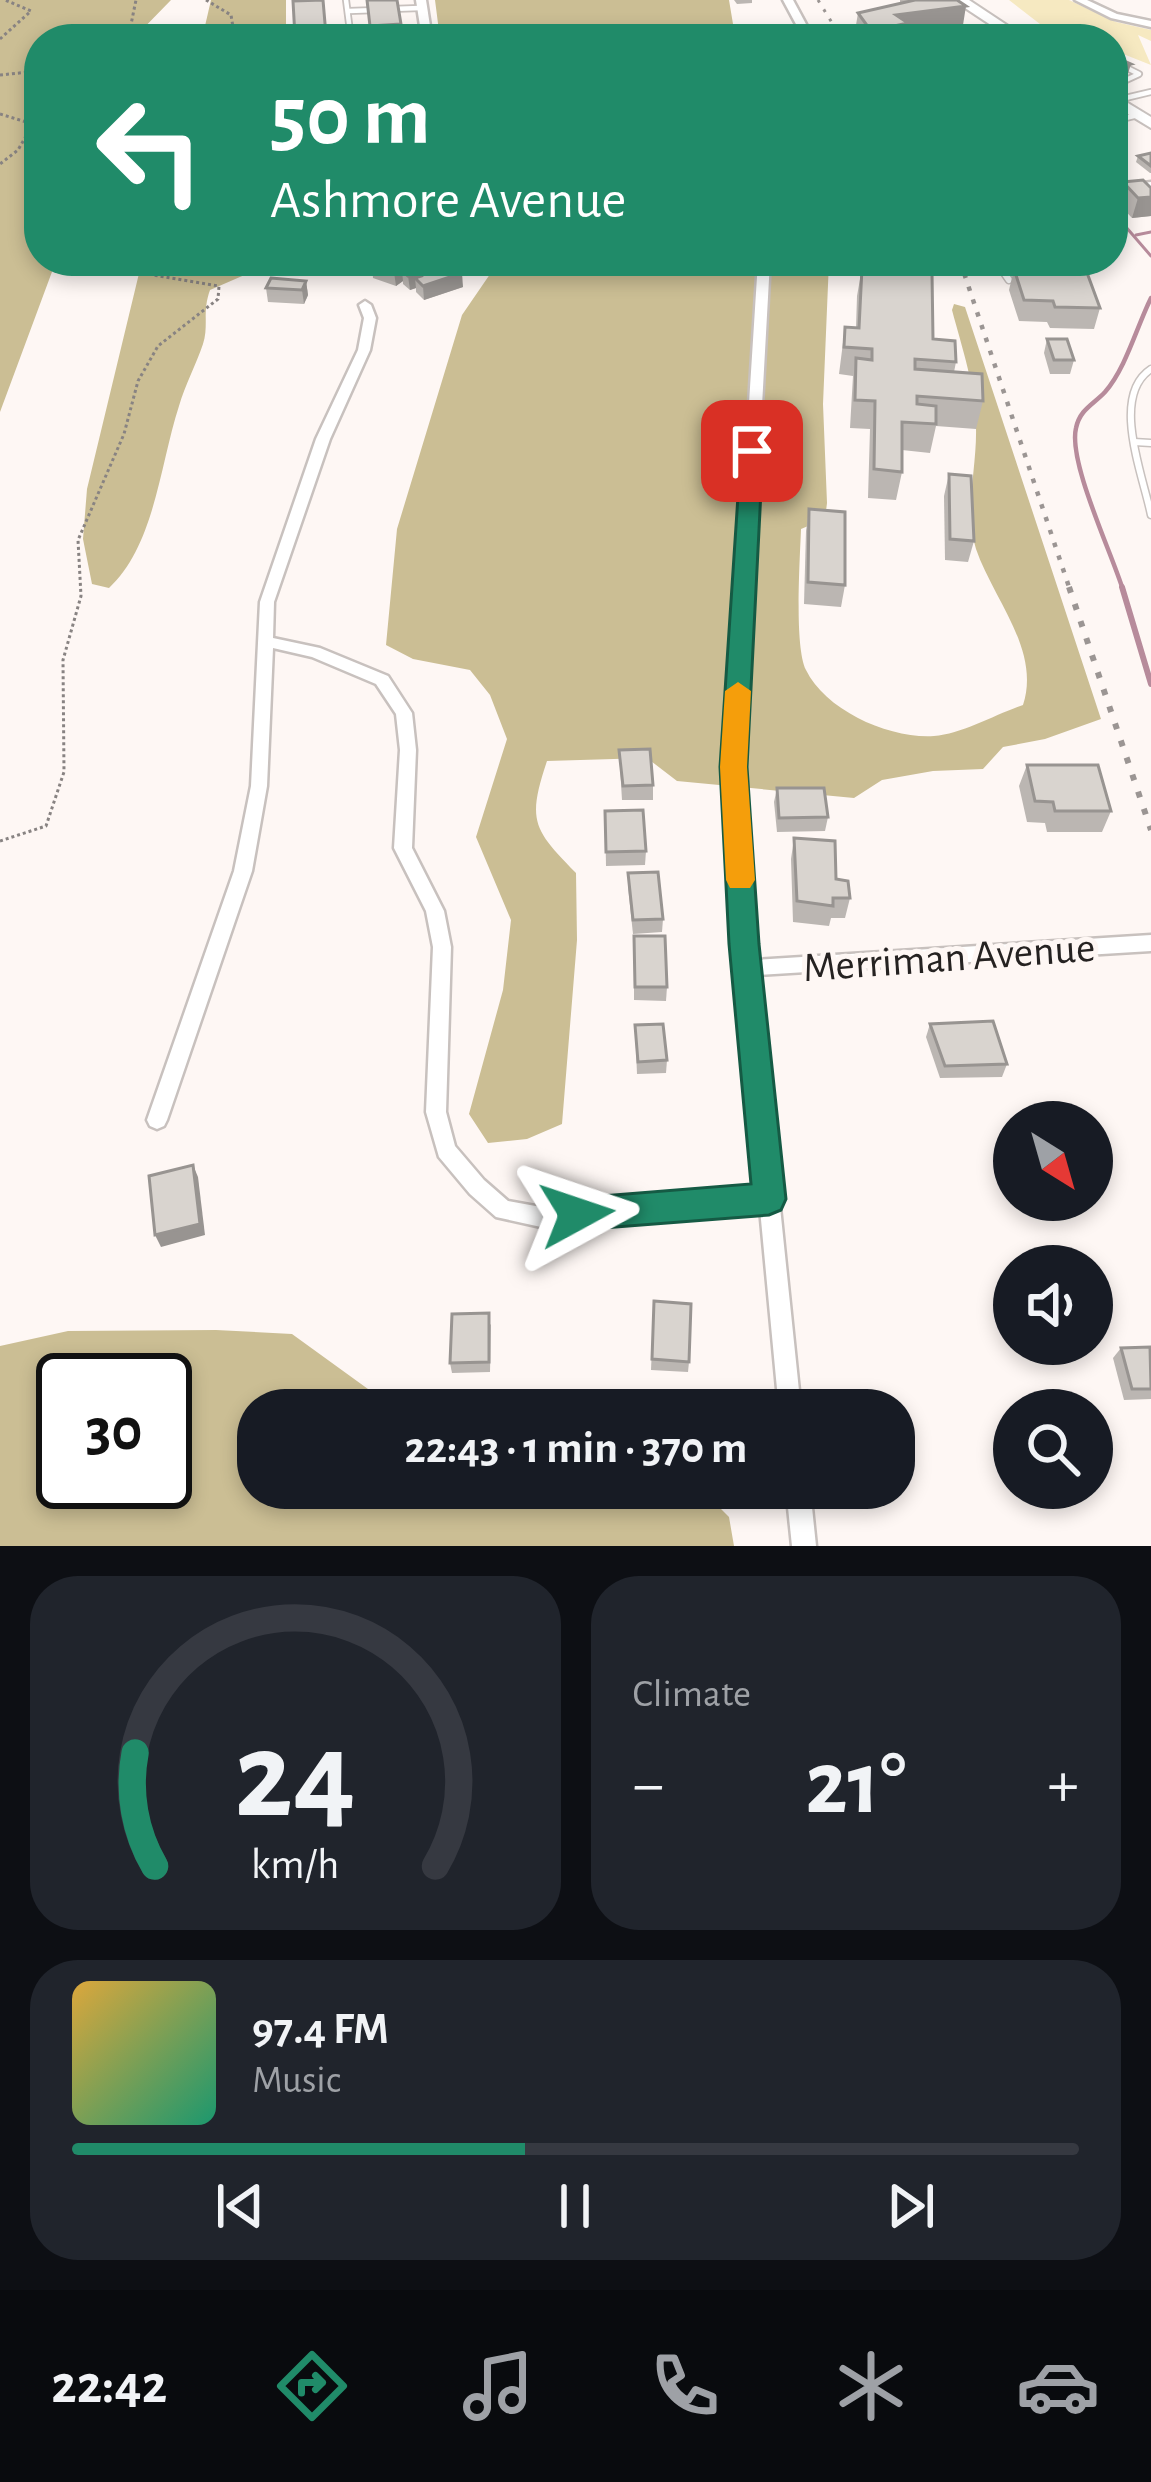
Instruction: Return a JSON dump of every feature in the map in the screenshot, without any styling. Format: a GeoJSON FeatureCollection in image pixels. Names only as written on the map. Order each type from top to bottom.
{"type":"FeatureCollection","features":[{"type":"Feature","properties":{"kind":"main road"},"geometry":{"type":"LineString","coordinates":[[960,0],[998,24]]}},
{"type":"Feature","properties":{"kind":"street"},"geometry":{"type":"LineString","coordinates":[[1081,0],[1114,16],[1151,24]]}},
{"type":"Feature","properties":{"kind":"street"},"geometry":{"type":"LineString","coordinates":[[763,276],[734,767],[747,968],[788,1389]]}},
{"type":"Feature","properties":{"kind":"street"},"geometry":{"type":"LineString","coordinates":[[157,1120],[243,872],[260,786],[267,602],[323,439],[364,350],[370,318],[365,305]]}},
{"type":"Feature","properties":{"kind":"street"},"geometry":{"type":"LineString","coordinates":[[268,642],[315,652],[382,680],[404,713],[403,848],[435,911],[442,947],[436,1112],[446,1150],[477,1187],[502,1210],[541,1217],[769,1199]]}},
{"type":"Feature","properties":{"kind":"street","name":"Merriman Avenue"},"geometry":{"type":"LineString","coordinates":[[747,968],[1151,943]]}},
{"type":"Feature","properties":{"kind":"street"},"geometry":{"type":"LineString","coordinates":[[800,1509],[804,1546]]}},
{"type":"Feature","properties":{"kind":"lane"},"geometry":{"type":"LineString","coordinates":[[346,0],[350,24]]}},
{"type":"Feature","properties":{"kind":"lane"},"geometry":{"type":"LineString","coordinates":[[349,11],[420,4]]}},
{"type":"Feature","properties":{"kind":"lane"},"geometry":{"type":"LineString","coordinates":[[1006,276],[1009,280]]}},
{"type":"Feature","properties":{"kind":"lane"},"geometry":{"type":"LineString","coordinates":[[1149,367],[1130,403],[1151,514]]}},
{"type":"Feature","properties":{"kind":"lane"},"geometry":{"type":"LineString","coordinates":[[1134,442],[1151,443]]}},
{"type":"Feature","properties":{"kind":"path"},"geometry":{"type":"LineString","coordinates":[[0,39],[32,11],[4,0]]}},
{"type":"Feature","properties":{"kind":"path"},"geometry":{"type":"LineString","coordinates":[[206,0],[231,15],[233,24]]}},
{"type":"Feature","properties":{"kind":"path"},"geometry":{"type":"LineString","coordinates":[[0,164],[24,140]]}},
{"type":"Feature","properties":{"kind":"path"},"geometry":{"type":"LineString","coordinates":[[0,841],[46,826],[64,772],[63,660],[81,596],[78,540],[124,434],[138,381],[158,346],[218,299],[219,286],[159,276]]}},
{"type":"Feature","properties":{"kind":"shaded area"},"geometry":{"type":"Polygon","coordinates":[[[0,0],[171,0],[148,24],[24,24],[24,276],[50,276],[0,412],[0,0]]]}},
{"type":"Feature","properties":{"kind":"shaded area"},"geometry":{"type":"Polygon","coordinates":[[[211,0],[286,0],[286,24],[205,24],[211,0]]]}},
{"type":"Feature","properties":{"kind":"shaded area"},"geometry":{"type":"Polygon","coordinates":[[[435,0],[729,0],[733,24],[438,24],[435,0]]]}},
{"type":"Feature","properties":{"kind":"shaded area"},"geometry":{"type":"Polygon","coordinates":[[[1009,0],[1069,0],[1125,24],[1040,24],[1009,0]]]}},
{"type":"Feature","properties":{"kind":"shaded area"},"geometry":{"type":"Polygon","coordinates":[[[1128,25],[1151,30],[1151,41],[1138,35],[1151,65],[1128,56],[1128,25]]]}},
{"type":"Feature","properties":{"kind":"shaded area"},"geometry":{"type":"Polygon","coordinates":[[[138,276],[242,276],[210,290],[203,344],[179,406],[146,527],[137,550],[109,588],[92,584],[83,539],[87,489],[138,276]]]}},
{"type":"Feature","properties":{"kind":"shaded area"},"geometry":{"type":"Polygon","coordinates":[[[489,276],[828,276],[823,404],[827,503],[825,519],[801,529],[802,658],[815,685],[844,710],[898,733],[934,736],[1023,705],[1027,685],[1021,645],[973,534],[975,413],[952,310],[954,304],[965,307],[1101,719],[1045,739],[1003,747],[983,769],[882,780],[854,798],[677,781],[647,758],[547,761],[537,798],[538,823],[576,873],[577,940],[562,1124],[527,1139],[488,1143],[469,1114],[503,990],[511,920],[476,837],[507,739],[490,695],[470,670],[413,659],[386,645],[397,529],[462,315],[489,276]]]}},
{"type":"Feature","properties":{"kind":"shaded area"},"geometry":{"type":"Polygon","coordinates":[[[68,1331],[292,1334],[368,1389],[237,1389],[237,1509],[721,1509],[729,1517],[734,1546],[0,1546],[0,1346],[68,1331]]]}},
{"type":"Feature","properties":{"kind":"building"},"geometry":{"type":"Polygon","coordinates":[[[323,0],[325,24],[294,24],[293,1],[323,0]]]}},
{"type":"Feature","properties":{"kind":"building"},"geometry":{"type":"Polygon","coordinates":[[[367,0],[397,0],[401,24],[370,24],[367,0]]]}},
{"type":"Feature","properties":{"kind":"building"},"geometry":{"type":"Polygon","coordinates":[[[915,0],[957,0],[966,6],[896,15],[908,23],[903,24],[866,24],[858,13],[915,0]]]}},
{"type":"Feature","properties":{"kind":"building"},"geometry":{"type":"Polygon","coordinates":[[[1143,180],[1151,188],[1151,197],[1138,198],[1128,182],[1143,180]]]}},
{"type":"Feature","properties":{"kind":"building"},"geometry":{"type":"Polygon","coordinates":[[[421,276],[453,276],[423,286],[415,278],[421,276]]]}},
{"type":"Feature","properties":{"kind":"building"},"geometry":{"type":"Polygon","coordinates":[[[862,276],[932,276],[933,339],[955,341],[956,362],[915,359],[915,369],[982,374],[983,401],[917,396],[917,404],[936,406],[936,424],[902,422],[902,472],[874,469],[875,401],[855,400],[856,358],[872,360],[872,349],[844,347],[845,327],[859,328],[862,276]]]}},
{"type":"Feature","properties":{"kind":"building"},"geometry":{"type":"Polygon","coordinates":[[[1016,276],[1088,276],[1100,308],[1055,307],[1053,301],[1024,300],[1016,276]]]}},
{"type":"Feature","properties":{"kind":"building"},"geometry":{"type":"Polygon","coordinates":[[[271,278],[306,281],[302,290],[266,288],[271,278]]]}},
{"type":"Feature","properties":{"kind":"building"},"geometry":{"type":"Polygon","coordinates":[[[1047,339],[1067,339],[1074,360],[1054,360],[1047,339]]]}},
{"type":"Feature","properties":{"kind":"building"},"geometry":{"type":"Polygon","coordinates":[[[949,474],[971,476],[974,541],[950,539],[949,474]]]}},
{"type":"Feature","properties":{"kind":"building"},"geometry":{"type":"Polygon","coordinates":[[[809,509],[845,512],[845,585],[808,582],[809,509]]]}},
{"type":"Feature","properties":{"kind":"building"},"geometry":{"type":"Polygon","coordinates":[[[650,749],[653,785],[623,786],[619,750],[650,749]]]}},
{"type":"Feature","properties":{"kind":"building"},"geometry":{"type":"Polygon","coordinates":[[[1027,765],[1098,765],[1111,811],[1055,811],[1053,802],[1035,801],[1027,765]]]}},
{"type":"Feature","properties":{"kind":"building"},"geometry":{"type":"Polygon","coordinates":[[[777,788],[824,788],[828,817],[779,818],[777,788]]]}},
{"type":"Feature","properties":{"kind":"building"},"geometry":{"type":"Polygon","coordinates":[[[643,810],[646,851],[606,852],[605,811],[643,810]]]}},
{"type":"Feature","properties":{"kind":"building"},"geometry":{"type":"Polygon","coordinates":[[[794,838],[835,841],[836,879],[848,881],[850,898],[833,898],[833,906],[797,901],[794,838]]]}},
{"type":"Feature","properties":{"kind":"building"},"geometry":{"type":"Polygon","coordinates":[[[658,872],[663,919],[633,920],[628,873],[658,872]]]}},
{"type":"Feature","properties":{"kind":"building"},"geometry":{"type":"Polygon","coordinates":[[[634,936],[665,936],[667,987],[635,987],[634,936]]]}},
{"type":"Feature","properties":{"kind":"building"},"geometry":{"type":"Polygon","coordinates":[[[993,1021],[1007,1064],[945,1066],[930,1024],[993,1021]]]}},
{"type":"Feature","properties":{"kind":"building"},"geometry":{"type":"Polygon","coordinates":[[[663,1024],[667,1060],[638,1062],[635,1025],[663,1024]]]}},
{"type":"Feature","properties":{"kind":"building"},"geometry":{"type":"Polygon","coordinates":[[[193,1165],[200,1224],[155,1235],[149,1176],[193,1165]]]}},
{"type":"Feature","properties":{"kind":"building"},"geometry":{"type":"Polygon","coordinates":[[[654,1301],[691,1304],[689,1362],[652,1359],[654,1301]]]}},
{"type":"Feature","properties":{"kind":"building"},"geometry":{"type":"Polygon","coordinates":[[[489,1313],[489,1362],[450,1363],[452,1314],[489,1313]]]}},
{"type":"Feature","properties":{"kind":"building"},"geometry":{"type":"Polygon","coordinates":[[[1150,1347],[1151,1389],[1132,1389],[1121,1348],[1150,1347]]]}},
{"type":"Feature","properties":{"kind":"waterway"},"geometry":{"type":"LineString","coordinates":[[1128,229],[1151,256]]}},
{"type":"Feature","properties":{"kind":"waterway"},"geometry":{"type":"LineString","coordinates":[[1136,235],[1151,232]]}},
{"type":"Feature","properties":{"kind":"waterway"},"geometry":{"type":"LineString","coordinates":[[1122,589],[1084,484],[1076,428],[1084,411],[1119,371],[1151,298]]}},
{"type":"Feature","properties":{"kind":"waterway"},"geometry":{"type":"LineString","coordinates":[[1122,589],[1151,684]]}},
{"type":"Feature","properties":{"kind":"railway"},"geometry":{"type":"LineString","coordinates":[[818,0],[833,24]]}},
{"type":"Feature","properties":{"kind":"railway"},"geometry":{"type":"LineString","coordinates":[[965,276],[1070,590]]}},
{"type":"Feature","properties":{"kind":"railway"},"geometry":{"type":"LineString","coordinates":[[1069,587],[1151,830]]}},
{"type":"Feature","properties":{"kind":"slow traffic"},"geometry":{"type":"LineString","coordinates":[[738,691],[734,767],[740,880]]}},
{"type":"Feature","properties":{"kind":"route"},"geometry":{"type":"LineString","coordinates":[[577,1214],[769,1199],[744,944],[734,767],[752,451]]}}]}
